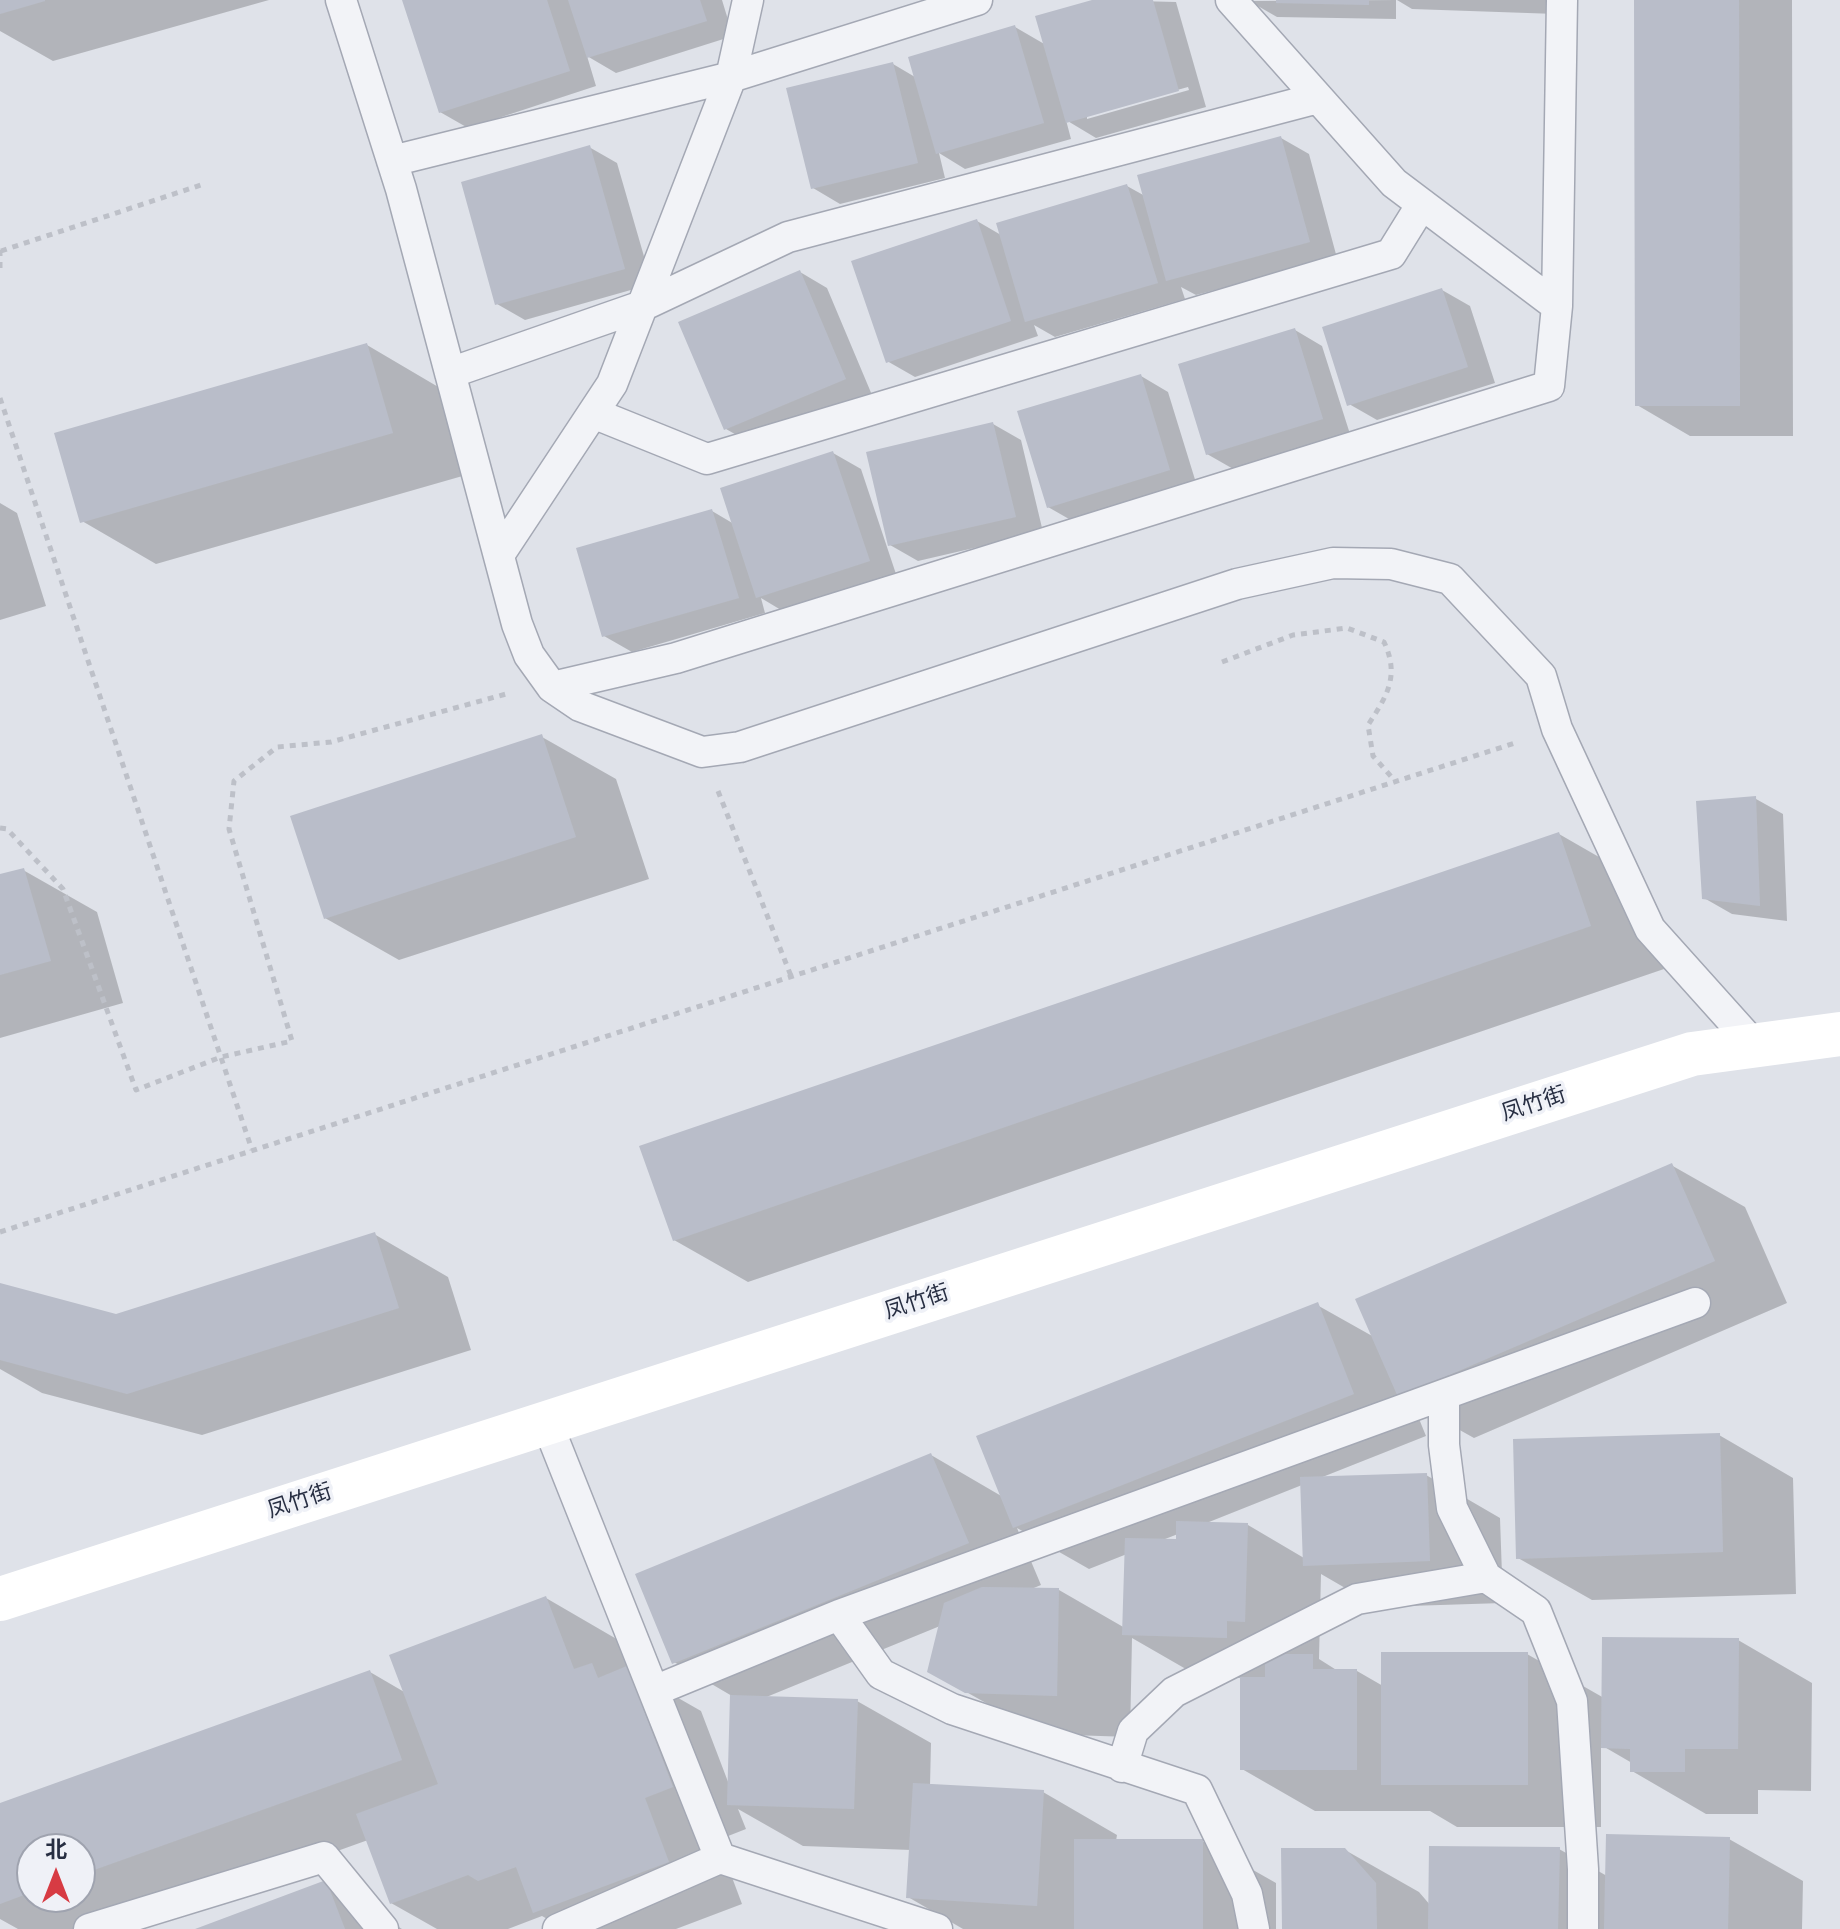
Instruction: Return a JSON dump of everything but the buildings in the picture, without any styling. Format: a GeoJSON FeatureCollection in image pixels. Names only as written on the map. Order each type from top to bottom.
{"type":"FeatureCollection","features":[{"type":"Feature","properties":{"kind":"street","name":"凤竹街"},"geometry":{"type":"LineString","coordinates":[[0,1599],[1692,1054],[1840,1034]]}},
{"type":"Feature","properties":{"kind":"lane"},"geometry":{"type":"LineString","coordinates":[[341,0],[392,161],[529,655],[552,687],[580,706],[702,752],[740,747],[1237,584],[1333,563],[1391,564],[1450,579],[1541,676],[1557,729],[1650,929],[1755,1046]]}},
{"type":"Feature","properties":{"kind":"lane"},"geometry":{"type":"LineString","coordinates":[[499,555],[612,384],[731,77],[748,0]]}},
{"type":"Feature","properties":{"kind":"lane"},"geometry":{"type":"LineString","coordinates":[[392,161],[731,77],[977,0]]}},
{"type":"Feature","properties":{"kind":"lane"},"geometry":{"type":"LineString","coordinates":[[1231,0],[1394,183],[1557,306]]}},
{"type":"Feature","properties":{"kind":"lane"},"geometry":{"type":"LineString","coordinates":[[552,687],[676,658],[1549,386],[1557,306],[1562,0]]}},
{"type":"Feature","properties":{"kind":"lane"},"geometry":{"type":"LineString","coordinates":[[450,373],[642,306],[788,237],[1318,98]]}},
{"type":"Feature","properties":{"kind":"lane"},"geometry":{"type":"LineString","coordinates":[[593,413],[707,459],[1391,254],[1422,204]]}},
{"type":"Feature","properties":{"kind":"lane"},"geometry":{"type":"LineString","coordinates":[[654,1691],[839,1615],[1695,1303]]}},
{"type":"Feature","properties":{"kind":"lane"},"geometry":{"type":"LineString","coordinates":[[1444,1395],[1444,1445],[1452,1508],[1486,1577],[1536,1611],[1572,1701],[1583,1869],[1583,1929]]}},
{"type":"Feature","properties":{"kind":"lane"},"geometry":{"type":"LineString","coordinates":[[547,1423],[720,1858]]}},
{"type":"Feature","properties":{"kind":"lane"},"geometry":{"type":"LineString","coordinates":[[1122,1767],[1133,1731],[1174,1692],[1357,1599],[1486,1577]]}},
{"type":"Feature","properties":{"kind":"lane"},"geometry":{"type":"LineString","coordinates":[[839,1615],[881,1674],[952,1709],[1197,1790],[1247,1894],[1254,1929]]}},
{"type":"Feature","properties":{"kind":"lane"},"geometry":{"type":"LineString","coordinates":[[89,1929],[324,1857],[383,1929]]}},
{"type":"Feature","properties":{"kind":"lane"},"geometry":{"type":"LineString","coordinates":[[558,1929],[720,1858],[937,1929]]}},
{"type":"Feature","properties":{"kind":"path"},"geometry":{"type":"LineString","coordinates":[[0,268],[0,250],[204,184]]}},
{"type":"Feature","properties":{"kind":"path"},"geometry":{"type":"LineString","coordinates":[[0,398],[252,1150]]}},
{"type":"Feature","properties":{"kind":"path"},"geometry":{"type":"LineString","coordinates":[[1222,662],[1293,635],[1347,628],[1384,642],[1393,660],[1388,694],[1368,725],[1373,756],[1395,781]]}},
{"type":"Feature","properties":{"kind":"path"},"geometry":{"type":"LineString","coordinates":[[0,828],[7,829],[63,889],[136,1090],[221,1057],[292,1041],[229,829],[234,781],[277,747],[331,742],[506,694],[552,687]]}},
{"type":"Feature","properties":{"kind":"path"},"geometry":{"type":"LineString","coordinates":[[0,1232],[1557,729]]}},
{"type":"Feature","properties":{"kind":"path"},"geometry":{"type":"LineString","coordinates":[[702,752],[791,976]]}}]}
